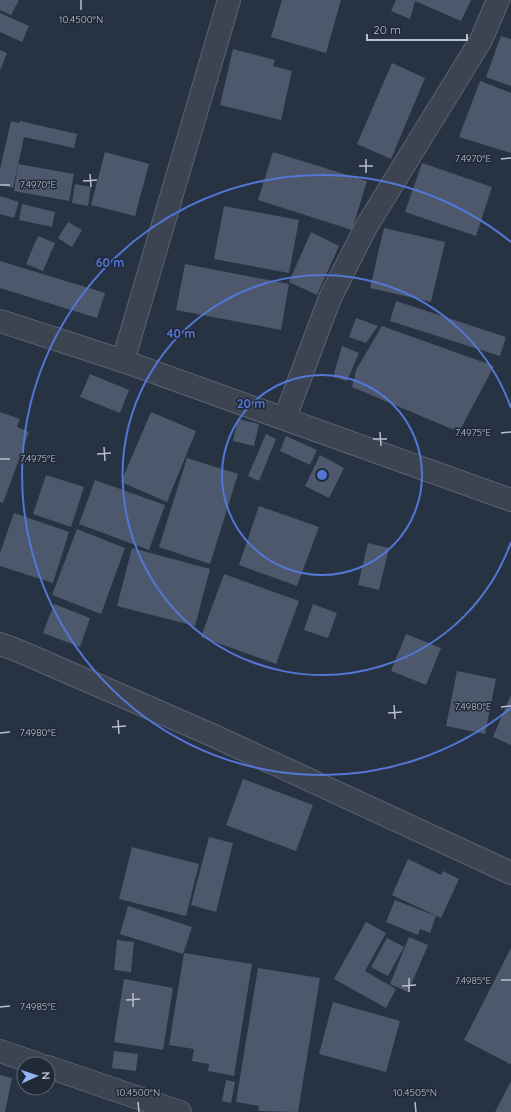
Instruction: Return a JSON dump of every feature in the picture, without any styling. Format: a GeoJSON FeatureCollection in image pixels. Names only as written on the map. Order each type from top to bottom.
{"type":"FeatureCollection","features":[{"type":"Feature","properties":{"kind":"street"},"geometry":{"type":"LineString","coordinates":[[123,361],[229,0]]}},
{"type":"Feature","properties":{"kind":"street"},"geometry":{"type":"LineString","coordinates":[[285,418],[330,298],[366,227],[481,40],[498,0]]}},
{"type":"Feature","properties":{"kind":"street"},"geometry":{"type":"LineString","coordinates":[[0,320],[123,361],[285,418],[511,500]]}},
{"type":"Feature","properties":{"kind":"street"},"geometry":{"type":"LineString","coordinates":[[0,644],[212,735],[511,873]]}},
{"type":"Feature","properties":{"kind":"street"},"geometry":{"type":"LineString","coordinates":[[0,1051],[16,1056]]}},
{"type":"Feature","properties":{"kind":"street"},"geometry":{"type":"LineString","coordinates":[[56,1070],[180,1112]]}},
{"type":"Feature","properties":{"kind":"building"},"geometry":{"type":"Polygon","coordinates":[[[0,0],[19,0],[11,15],[0,10],[0,0]]]}},
{"type":"Feature","properties":{"kind":"building"},"geometry":{"type":"Polygon","coordinates":[[[282,0],[341,0],[326,53],[271,37],[282,0]]]}},
{"type":"Feature","properties":{"kind":"building"},"geometry":{"type":"Polygon","coordinates":[[[396,0],[471,0],[461,21],[415,1],[410,19],[391,11],[396,0]]]}},
{"type":"Feature","properties":{"kind":"building"},"geometry":{"type":"Polygon","coordinates":[[[0,13],[29,26],[22,42],[0,32],[0,13]]]}},
{"type":"Feature","properties":{"kind":"building"},"geometry":{"type":"Polygon","coordinates":[[[501,36],[511,39],[511,86],[486,77],[501,36]]]}},
{"type":"Feature","properties":{"kind":"building"},"geometry":{"type":"Polygon","coordinates":[[[233,49],[275,60],[273,66],[292,71],[281,120],[220,105],[233,49]]]}},
{"type":"Feature","properties":{"kind":"building"},"geometry":{"type":"Polygon","coordinates":[[[0,50],[7,53],[0,71],[0,50]]]}},
{"type":"Feature","properties":{"kind":"building"},"geometry":{"type":"Polygon","coordinates":[[[392,63],[425,78],[391,159],[357,144],[392,63]]]}},
{"type":"Feature","properties":{"kind":"building"},"geometry":{"type":"Polygon","coordinates":[[[480,81],[511,93],[511,153],[459,137],[480,81]]]}},
{"type":"Feature","properties":{"kind":"building"},"geometry":{"type":"Polygon","coordinates":[[[11,121],[19,123],[20,121],[77,134],[74,148],[24,137],[13,188],[0,185],[0,169],[11,121]]]}},
{"type":"Feature","properties":{"kind":"building"},"geometry":{"type":"Polygon","coordinates":[[[105,152],[149,164],[135,216],[91,205],[105,152]]]}},
{"type":"Feature","properties":{"kind":"building"},"geometry":{"type":"Polygon","coordinates":[[[273,152],[367,181],[352,230],[258,200],[273,152]]]}},
{"type":"Feature","properties":{"kind":"building"},"geometry":{"type":"Polygon","coordinates":[[[422,163],[492,187],[476,236],[405,212],[422,163]]]}},
{"type":"Feature","properties":{"kind":"building"},"geometry":{"type":"Polygon","coordinates":[[[18,164],[74,174],[69,201],[14,191],[18,164]]]}},
{"type":"Feature","properties":{"kind":"building"},"geometry":{"type":"Polygon","coordinates":[[[75,184],[91,187],[88,206],[72,203],[75,184]]]}},
{"type":"Feature","properties":{"kind":"building"},"geometry":{"type":"Polygon","coordinates":[[[0,196],[19,202],[14,218],[0,214],[0,196]]]}},
{"type":"Feature","properties":{"kind":"building"},"geometry":{"type":"Polygon","coordinates":[[[22,204],[55,212],[52,227],[19,220],[22,204]]]}},
{"type":"Feature","properties":{"kind":"building"},"geometry":{"type":"Polygon","coordinates":[[[224,206],[299,220],[289,273],[214,259],[224,206]]]}},
{"type":"Feature","properties":{"kind":"building"},"geometry":{"type":"Polygon","coordinates":[[[68,222],[82,230],[72,247],[58,238],[68,222]]]}},
{"type":"Feature","properties":{"kind":"building"},"geometry":{"type":"Polygon","coordinates":[[[384,228],[445,242],[431,302],[370,288],[384,228]]]}},
{"type":"Feature","properties":{"kind":"building"},"geometry":{"type":"Polygon","coordinates":[[[311,232],[339,246],[317,295],[289,282],[311,232]]]}},
{"type":"Feature","properties":{"kind":"building"},"geometry":{"type":"Polygon","coordinates":[[[38,236],[55,243],[43,271],[26,264],[38,236]]]}},
{"type":"Feature","properties":{"kind":"building"},"geometry":{"type":"Polygon","coordinates":[[[0,261],[105,293],[97,318],[0,288],[0,261]]]}},
{"type":"Feature","properties":{"kind":"building"},"geometry":{"type":"Polygon","coordinates":[[[185,264],[289,284],[281,330],[176,310],[185,264]]]}},
{"type":"Feature","properties":{"kind":"building"},"geometry":{"type":"Polygon","coordinates":[[[396,301],[506,337],[500,356],[390,321],[396,301]]]}},
{"type":"Feature","properties":{"kind":"building"},"geometry":{"type":"Polygon","coordinates":[[[356,318],[378,326],[366,343],[349,337],[356,318]]]}},
{"type":"Feature","properties":{"kind":"building"},"geometry":{"type":"Polygon","coordinates":[[[382,326],[494,366],[459,432],[352,387],[356,370],[382,326]]]}},
{"type":"Feature","properties":{"kind":"building"},"geometry":{"type":"Polygon","coordinates":[[[342,346],[359,353],[347,381],[333,377],[342,346]]]}},
{"type":"Feature","properties":{"kind":"building"},"geometry":{"type":"Polygon","coordinates":[[[90,374],[129,390],[120,413],[80,397],[90,374]]]}},
{"type":"Feature","properties":{"kind":"building"},"geometry":{"type":"Polygon","coordinates":[[[0,412],[20,419],[17,427],[29,432],[3,503],[0,502],[0,412]]]}},
{"type":"Feature","properties":{"kind":"building"},"geometry":{"type":"Polygon","coordinates":[[[151,412],[196,431],[167,502],[121,482],[151,412]]]}},
{"type":"Feature","properties":{"kind":"building"},"geometry":{"type":"Polygon","coordinates":[[[238,419],[259,424],[254,446],[233,441],[238,419]]]}},
{"type":"Feature","properties":{"kind":"building"},"geometry":{"type":"Polygon","coordinates":[[[266,434],[276,439],[259,481],[248,476],[266,434]]]}},
{"type":"Feature","properties":{"kind":"building"},"geometry":{"type":"Polygon","coordinates":[[[286,436],[317,450],[310,465],[280,451],[286,436]]]}},
{"type":"Feature","properties":{"kind":"building"},"geometry":{"type":"Polygon","coordinates":[[[320,455],[344,468],[329,498],[305,486],[320,455]]]}},
{"type":"Feature","properties":{"kind":"building"},"geometry":{"type":"Polygon","coordinates":[[[187,458],[238,474],[210,564],[159,547],[187,458]]]}},
{"type":"Feature","properties":{"kind":"building"},"geometry":{"type":"Polygon","coordinates":[[[46,475],[84,487],[71,527],[33,514],[46,475]]]}},
{"type":"Feature","properties":{"kind":"building"},"geometry":{"type":"Polygon","coordinates":[[[95,480],[165,505],[149,550],[79,524],[95,480]]]}},
{"type":"Feature","properties":{"kind":"building"},"geometry":{"type":"Polygon","coordinates":[[[259,506],[319,527],[297,586],[239,565],[259,506]]]}},
{"type":"Feature","properties":{"kind":"building"},"geometry":{"type":"Polygon","coordinates":[[[14,513],[69,532],[53,583],[0,566],[0,553],[14,513]]]}},
{"type":"Feature","properties":{"kind":"building"},"geometry":{"type":"Polygon","coordinates":[[[77,529],[125,548],[101,614],[52,595],[77,529]]]}},
{"type":"Feature","properties":{"kind":"building"},"geometry":{"type":"Polygon","coordinates":[[[368,543],[389,548],[379,590],[358,585],[368,543]]]}},
{"type":"Feature","properties":{"kind":"building"},"geometry":{"type":"Polygon","coordinates":[[[132,548],[210,569],[195,626],[117,606],[132,548]]]}},
{"type":"Feature","properties":{"kind":"building"},"geometry":{"type":"Polygon","coordinates":[[[224,574],[299,601],[276,664],[201,637],[224,574]]]}},
{"type":"Feature","properties":{"kind":"building"},"geometry":{"type":"Polygon","coordinates":[[[54,604],[90,618],[80,647],[43,633],[54,604]]]}},
{"type":"Feature","properties":{"kind":"building"},"geometry":{"type":"Polygon","coordinates":[[[313,604],[337,613],[328,638],[304,630],[313,604]]]}},
{"type":"Feature","properties":{"kind":"building"},"geometry":{"type":"Polygon","coordinates":[[[406,634],[441,648],[426,685],[391,671],[406,634]]]}},
{"type":"Feature","properties":{"kind":"building"},"geometry":{"type":"Polygon","coordinates":[[[457,671],[496,679],[485,734],[446,726],[457,671]]]}},
{"type":"Feature","properties":{"kind":"building"},"geometry":{"type":"Polygon","coordinates":[[[511,695],[511,745],[493,737],[511,695]]]}},
{"type":"Feature","properties":{"kind":"building"},"geometry":{"type":"Polygon","coordinates":[[[243,779],[313,805],[296,851],[226,825],[243,779]]]}},
{"type":"Feature","properties":{"kind":"building"},"geometry":{"type":"Polygon","coordinates":[[[209,837],[233,843],[216,912],[191,905],[209,837]]]}},
{"type":"Feature","properties":{"kind":"building"},"geometry":{"type":"Polygon","coordinates":[[[132,847],[199,864],[186,916],[119,899],[132,847]]]}},
{"type":"Feature","properties":{"kind":"building"},"geometry":{"type":"Polygon","coordinates":[[[408,859],[441,875],[443,871],[459,879],[441,918],[392,895],[408,859]]]}},
{"type":"Feature","properties":{"kind":"building"},"geometry":{"type":"Polygon","coordinates":[[[395,900],[436,916],[430,933],[420,929],[418,935],[386,922],[395,900]]]}},
{"type":"Feature","properties":{"kind":"building"},"geometry":{"type":"Polygon","coordinates":[[[128,906],[192,927],[183,954],[120,934],[128,906]]]}},
{"type":"Feature","properties":{"kind":"building"},"geometry":{"type":"Polygon","coordinates":[[[366,922],[386,933],[365,971],[396,989],[386,1008],[334,979],[366,922]]]}},
{"type":"Feature","properties":{"kind":"building"},"geometry":{"type":"Polygon","coordinates":[[[409,937],[428,945],[408,992],[390,984],[409,937]]]}},
{"type":"Feature","properties":{"kind":"building"},"geometry":{"type":"Polygon","coordinates":[[[387,938],[404,947],[388,976],[371,967],[387,938]]]}},
{"type":"Feature","properties":{"kind":"building"},"geometry":{"type":"Polygon","coordinates":[[[117,940],[134,942],[131,972],[114,970],[117,940]]]}},
{"type":"Feature","properties":{"kind":"building"},"geometry":{"type":"Polygon","coordinates":[[[511,948],[511,1063],[510,1064],[464,1040],[511,948]]]}},
{"type":"Feature","properties":{"kind":"building"},"geometry":{"type":"Polygon","coordinates":[[[184,953],[252,964],[234,1076],[208,1071],[209,1064],[192,1061],[194,1049],[169,1045],[184,953]]]}},
{"type":"Feature","properties":{"kind":"building"},"geometry":{"type":"Polygon","coordinates":[[[258,968],[320,978],[298,1112],[258,1111],[259,1106],[236,1102],[258,968]]]}},
{"type":"Feature","properties":{"kind":"building"},"geometry":{"type":"Polygon","coordinates":[[[124,979],[173,988],[163,1050],[114,1042],[124,979]]]}},
{"type":"Feature","properties":{"kind":"building"},"geometry":{"type":"Polygon","coordinates":[[[333,1002],[400,1021],[386,1072],[319,1054],[333,1002]]]}},
{"type":"Feature","properties":{"kind":"building"},"geometry":{"type":"Polygon","coordinates":[[[114,1051],[138,1054],[136,1071],[112,1068],[114,1051]]]}},
{"type":"Feature","properties":{"kind":"building"},"geometry":{"type":"Polygon","coordinates":[[[0,1075],[12,1078],[5,1112],[0,1112],[0,1075]]]}},
{"type":"Feature","properties":{"kind":"building"},"geometry":{"type":"Polygon","coordinates":[[[226,1080],[235,1082],[231,1103],[222,1101],[226,1080]]]}},
{"type":"Feature","properties":{"kind":"building"},"geometry":{"type":"Polygon","coordinates":[[[511,1081],[511,1112],[495,1112],[511,1081]]]}}]}
